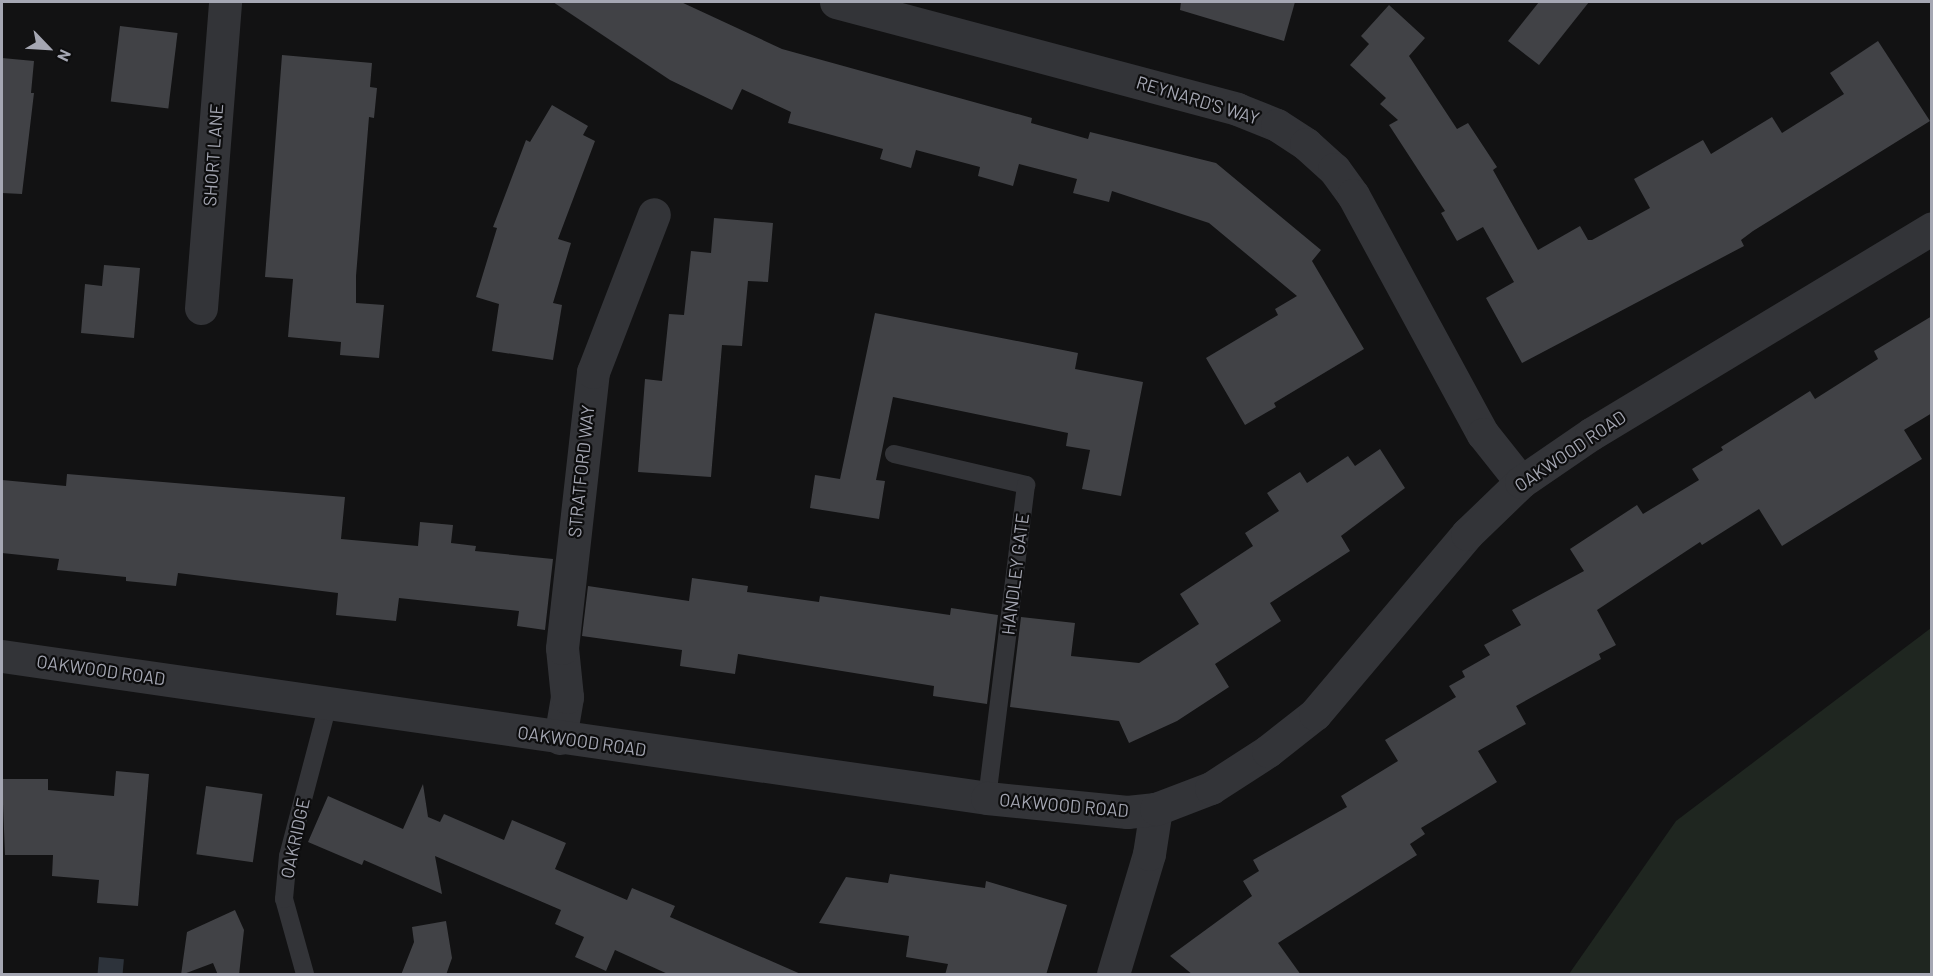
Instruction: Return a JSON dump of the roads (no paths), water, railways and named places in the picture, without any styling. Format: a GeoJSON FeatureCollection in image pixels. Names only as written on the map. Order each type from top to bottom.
{"type":"FeatureCollection","features":[{"type":"Feature","properties":{"kind":"street","name":"SHORT LANE"},"geometry":{"type":"LineString","coordinates":[[201,308],[225,2]]}},
{"type":"Feature","properties":{"kind":"street","name":"REYNARD'S WAY"},"geometry":{"type":"LineString","coordinates":[[836,2],[1237,109],[1277,125],[1306,144],[1334,169],[1353,195],[1483,434],[1521,482]]}},
{"type":"Feature","properties":{"kind":"street","name":"STRATFORD WAY"},"geometry":{"type":"LineString","coordinates":[[560,738],[567,697],[562,648],[593,372],[654,214]]}},
{"type":"Feature","properties":{"kind":"street","name":"OAKWOOD ROAD"},"geometry":{"type":"LineString","coordinates":[[2,656],[329,701],[560,738],[987,798],[1127,812],[1156,809],[1211,788],[1268,752],[1315,714],[1467,534],[1521,482],[1591,434],[1932,228]]}},
{"type":"Feature","properties":{"kind":"street"},"geometry":{"type":"LineString","coordinates":[[1113,975],[1149,854],[1156,809]]}},
{"type":"Feature","properties":{"kind":"lane","name":"HANDLEY GATE"},"geometry":{"type":"LineString","coordinates":[[894,454],[1026,485],[987,798]]}},
{"type":"Feature","properties":{"kind":"lane","name":"OAKRIDGE"},"geometry":{"type":"LineString","coordinates":[[305,975],[284,899],[288,856],[329,701]]}}]}
